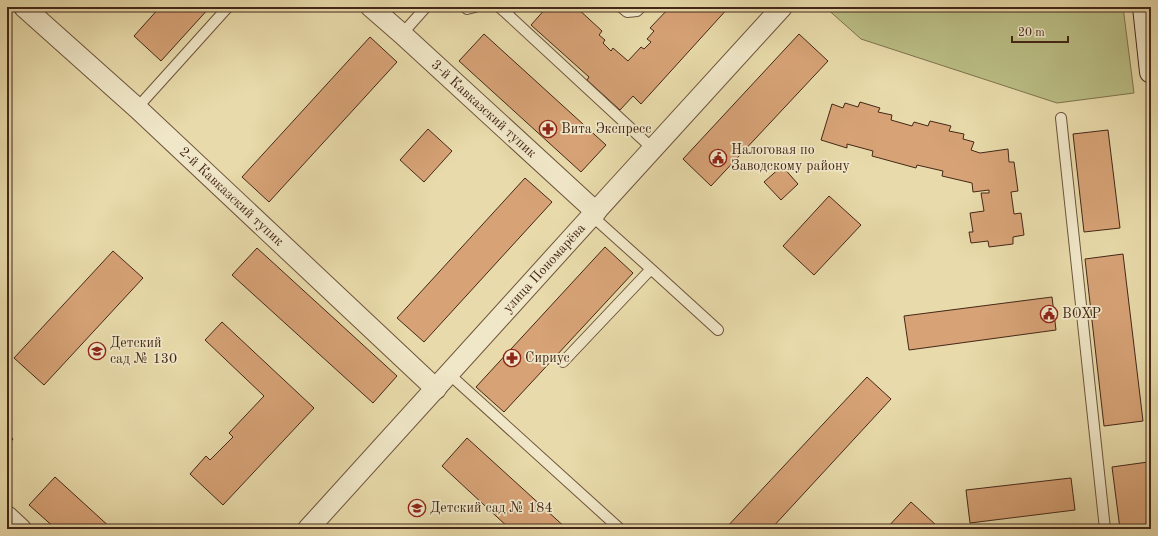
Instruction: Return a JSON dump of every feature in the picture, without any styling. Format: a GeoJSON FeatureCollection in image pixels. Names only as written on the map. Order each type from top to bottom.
{"type":"FeatureCollection","features":[{"type":"Feature","properties":{"kind":"main road"},"geometry":{"type":"LineString","coordinates":[[1144,7],[1151,72]]}},
{"type":"Feature","properties":{"kind":"street","name":"2-й Кавказский тупик"},"geometry":{"type":"LineString","coordinates":[[24,7],[137,108],[436,389]]}},
{"type":"Feature","properties":{"kind":"street","name":"3-й Кавказский тупик"},"geometry":{"type":"LineString","coordinates":[[371,7],[402,34],[594,214]]}},
{"type":"Feature","properties":{"kind":"street","name":"улица Пономарёва"},"geometry":{"type":"LineString","coordinates":[[308,529],[652,148],[782,7]]}},
{"type":"Feature","properties":{"kind":"street"},"geometry":{"type":"LineString","coordinates":[[7,516],[21,529]]}},
{"type":"Feature","properties":{"kind":"lane"},"geometry":{"type":"LineString","coordinates":[[137,108],[228,7]]}},
{"type":"Feature","properties":{"kind":"lane"},"geometry":{"type":"LineString","coordinates":[[402,34],[426,7]]}},
{"type":"Feature","properties":{"kind":"lane"},"geometry":{"type":"LineString","coordinates":[[465,7],[467,9],[475,7]]}},
{"type":"Feature","properties":{"kind":"lane"},"geometry":{"type":"LineString","coordinates":[[622,7],[627,12],[637,11],[641,7]]}},
{"type":"Feature","properties":{"kind":"lane"},"geometry":{"type":"LineString","coordinates":[[506,9],[652,148]]}},
{"type":"Feature","properties":{"kind":"lane"},"geometry":{"type":"LineString","coordinates":[[1062,118],[1105,529]]}},
{"type":"Feature","properties":{"kind":"lane"},"geometry":{"type":"LineString","coordinates":[[594,214],[651,269],[718,330]]}},
{"type":"Feature","properties":{"kind":"lane"},"geometry":{"type":"LineString","coordinates":[[563,362],[651,269]]}},
{"type":"Feature","properties":{"kind":"lane"},"geometry":{"type":"LineString","coordinates":[[449,374],[620,529]]}},
{"type":"Feature","properties":{"kind":"green space"},"geometry":{"type":"Polygon","coordinates":[[[825,7],[1123,7],[1134,93],[1057,103],[861,39],[825,7]]]}},
{"type":"Feature","properties":{"kind":"building"},"geometry":{"type":"Polygon","coordinates":[[[160,7],[210,7],[161,61],[134,36],[160,7]]]}},
{"type":"Feature","properties":{"kind":"building"},"geometry":{"type":"Polygon","coordinates":[[[547,7],[568,7],[572,11],[576,7],[602,31],[599,35],[605,40],[603,43],[611,51],[613,48],[628,61],[641,47],[644,49],[651,42],[647,39],[654,31],[650,28],[670,7],[729,7],[641,104],[633,96],[620,110],[587,80],[589,77],[531,25],[547,7]]]}},
{"type":"Feature","properties":{"kind":"building"},"geometry":{"type":"Polygon","coordinates":[[[484,34],[606,145],[581,172],[459,61],[484,34]]]}},
{"type":"Feature","properties":{"kind":"building"},"geometry":{"type":"Polygon","coordinates":[[[799,34],[828,61],[711,186],[683,159],[799,34]]]}},
{"type":"Feature","properties":{"kind":"building"},"geometry":{"type":"Polygon","coordinates":[[[370,37],[397,62],[269,202],[242,177],[370,37]]]}},
{"type":"Feature","properties":{"kind":"building"},"geometry":{"type":"Polygon","coordinates":[[[860,102],[880,108],[878,112],[892,115],[891,120],[912,126],[914,122],[928,126],[930,121],[951,126],[949,131],[964,134],[963,139],[974,142],[971,150],[980,153],[1008,149],[1009,162],[1014,162],[1018,191],[1011,192],[1014,214],[1021,213],[1024,235],[1013,237],[1013,244],[989,247],[988,241],[971,243],[969,232],[973,232],[970,213],[984,211],[981,193],[989,193],[989,190],[973,192],[972,183],[942,176],[943,171],[917,165],[916,168],[872,156],[873,151],[847,144],[847,148],[821,140],[832,104],[843,108],[845,103],[858,107],[860,102]]]}},
{"type":"Feature","properties":{"kind":"building"},"geometry":{"type":"Polygon","coordinates":[[[428,129],[452,151],[424,182],[400,160],[428,129]]]}},
{"type":"Feature","properties":{"kind":"building"},"geometry":{"type":"Polygon","coordinates":[[[1108,130],[1120,228],[1084,232],[1073,134],[1108,130]]]}},
{"type":"Feature","properties":{"kind":"building"},"geometry":{"type":"Polygon","coordinates":[[[782,166],[798,184],[781,200],[764,182],[782,166]]]}},
{"type":"Feature","properties":{"kind":"building"},"geometry":{"type":"Polygon","coordinates":[[[525,178],[552,202],[424,342],[397,318],[525,178]]]}},
{"type":"Feature","properties":{"kind":"building"},"geometry":{"type":"Polygon","coordinates":[[[829,196],[861,225],[814,275],[783,246],[829,196]]]}},
{"type":"Feature","properties":{"kind":"building"},"geometry":{"type":"Polygon","coordinates":[[[605,247],[633,273],[504,412],[476,387],[605,247]]]}},
{"type":"Feature","properties":{"kind":"building"},"geometry":{"type":"Polygon","coordinates":[[[257,248],[397,376],[373,403],[232,275],[257,248]]]}},
{"type":"Feature","properties":{"kind":"building"},"geometry":{"type":"Polygon","coordinates":[[[113,251],[143,278],[44,385],[14,358],[113,251]]]}},
{"type":"Feature","properties":{"kind":"building"},"geometry":{"type":"Polygon","coordinates":[[[1123,254],[1143,421],[1104,426],[1085,259],[1123,254]]]}},
{"type":"Feature","properties":{"kind":"building"},"geometry":{"type":"Polygon","coordinates":[[[1052,297],[1056,330],[909,350],[904,316],[1052,297]]]}},
{"type":"Feature","properties":{"kind":"building"},"geometry":{"type":"Polygon","coordinates":[[[222,322],[314,408],[223,505],[190,474],[206,456],[210,460],[233,437],[229,433],[264,396],[205,340],[222,322]]]}},
{"type":"Feature","properties":{"kind":"building"},"geometry":{"type":"Polygon","coordinates":[[[867,377],[891,399],[771,529],[725,529],[867,377]]]}},
{"type":"Feature","properties":{"kind":"building"},"geometry":{"type":"Polygon","coordinates":[[[7,434],[13,439],[7,446],[7,434]]]}},
{"type":"Feature","properties":{"kind":"building"},"geometry":{"type":"Polygon","coordinates":[[[467,438],[567,529],[510,529],[442,466],[467,438]]]}},
{"type":"Feature","properties":{"kind":"building"},"geometry":{"type":"Polygon","coordinates":[[[1148,462],[1151,484],[1151,529],[1120,529],[1112,467],[1148,462]]]}},
{"type":"Feature","properties":{"kind":"building"},"geometry":{"type":"Polygon","coordinates":[[[55,477],[112,529],[56,529],[29,505],[55,477]]]}},
{"type":"Feature","properties":{"kind":"building"},"geometry":{"type":"Polygon","coordinates":[[[1071,478],[1075,510],[970,523],[966,490],[1071,478]]]}},
{"type":"Feature","properties":{"kind":"building"},"geometry":{"type":"Polygon","coordinates":[[[911,502],[937,526],[934,529],[886,529],[911,502]]]}},
{"type":"Feature","properties":{"kind":"place","name":"Вита Экспресс"},"geometry":{"type":"Point","coordinates":[548,129]}},
{"type":"Feature","properties":{"kind":"place","name":"Налоговая по Заводскому району"},"geometry":{"type":"Point","coordinates":[718,158]}},
{"type":"Feature","properties":{"kind":"place","name":"ВОХР"},"geometry":{"type":"Point","coordinates":[1049,314]}},
{"type":"Feature","properties":{"kind":"place","name":"Детский сад № 130"},"geometry":{"type":"Point","coordinates":[97,351]}},
{"type":"Feature","properties":{"kind":"place","name":"Сириус"},"geometry":{"type":"Point","coordinates":[512,358]}},
{"type":"Feature","properties":{"kind":"place","name":"Детский сад № 184"},"geometry":{"type":"Point","coordinates":[417,508]}}]}
